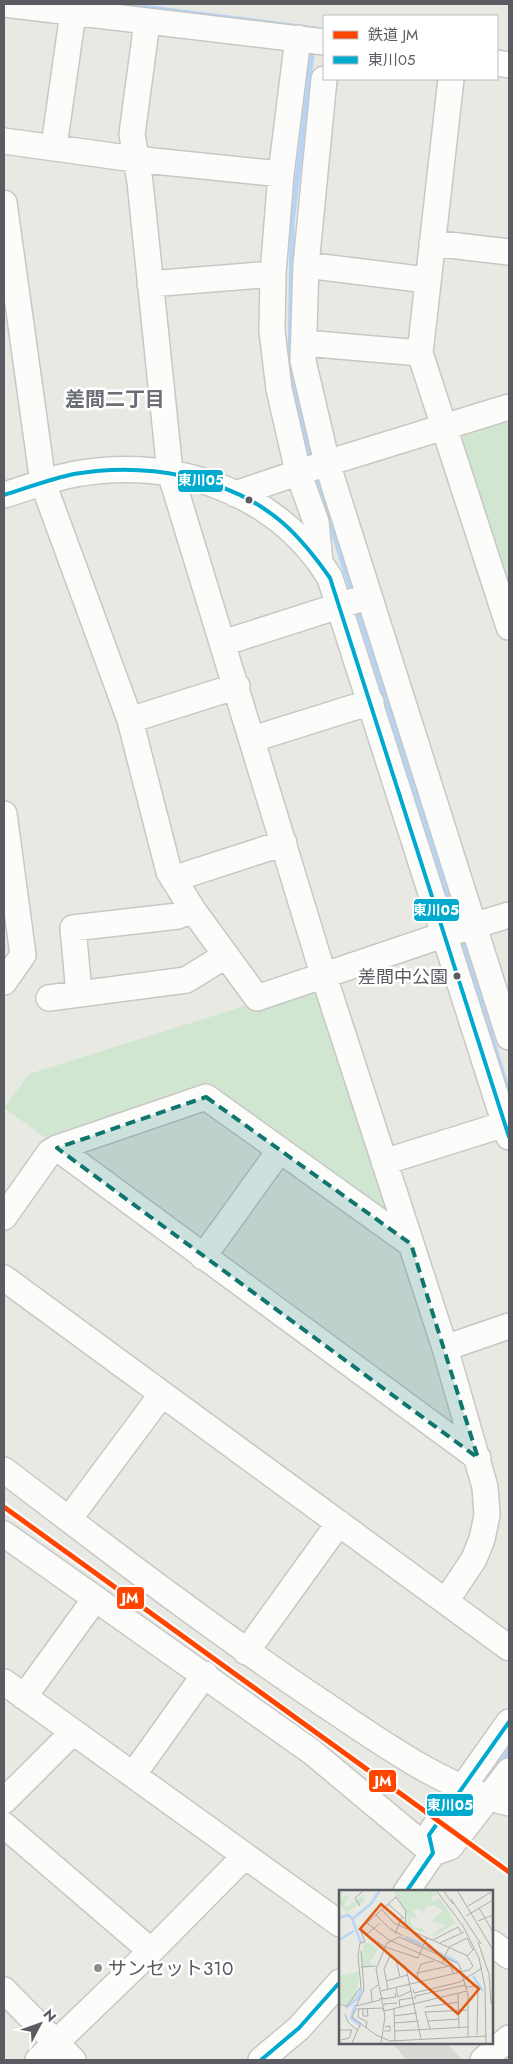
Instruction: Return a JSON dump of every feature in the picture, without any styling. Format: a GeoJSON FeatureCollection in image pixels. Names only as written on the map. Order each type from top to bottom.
{"type":"FeatureCollection","features":[{"type":"Feature","properties":{"kind":"street"},"geometry":{"type":"LineString","coordinates":[[4,4],[323,42]]}},
{"type":"Feature","properties":{"kind":"street"},"geometry":{"type":"LineString","coordinates":[[54,146],[73,13]]}},
{"type":"Feature","properties":{"kind":"street"},"geometry":{"type":"LineString","coordinates":[[147,22],[132,134],[134,159],[140,182],[170,472],[324,976],[445,1348],[485,1487],[498,1514],[482,1539],[474,1559],[446,1601]]}},
{"type":"Feature","properties":{"kind":"street"},"geometry":{"type":"LineString","coordinates":[[298,38],[281,174],[273,274],[272,332],[279,389],[298,472],[316,522],[320,562]]}},
{"type":"Feature","properties":{"kind":"street"},"geometry":{"type":"LineString","coordinates":[[324,80],[306,265],[303,361],[327,463],[509,1037]]}},
{"type":"Feature","properties":{"kind":"street"},"geometry":{"type":"LineString","coordinates":[[451,80],[420,353],[442,427],[509,627]]}},
{"type":"Feature","properties":{"kind":"street"},"geometry":{"type":"LineString","coordinates":[[4,140],[134,159],[281,174]]}},
{"type":"Feature","properties":{"kind":"street"},"geometry":{"type":"LineString","coordinates":[[4,203],[43,483],[130,720],[169,872],[192,910],[257,998],[446,934],[509,916]]}},
{"type":"Feature","properties":{"kind":"street"},"geometry":{"type":"LineString","coordinates":[[432,243],[509,252]]}},
{"type":"Feature","properties":{"kind":"street"},"geometry":{"type":"LineString","coordinates":[[306,265],[427,280]]}},
{"type":"Feature","properties":{"kind":"street"},"geometry":{"type":"LineString","coordinates":[[150,284],[273,274]]}},
{"type":"Feature","properties":{"kind":"street"},"geometry":{"type":"LineString","coordinates":[[304,343],[420,353]]}},
{"type":"Feature","properties":{"kind":"street"},"geometry":{"type":"LineString","coordinates":[[235,494],[298,472],[509,407]]}},
{"type":"Feature","properties":{"kind":"street"},"geometry":{"type":"LineString","coordinates":[[4,495],[75,474],[104,470],[134,469],[170,472],[200,480],[261,507],[284,524],[320,562],[330,578],[446,934],[507,1131],[384,1162]]}},
{"type":"Feature","properties":{"kind":"street"},"geometry":{"type":"LineString","coordinates":[[223,643],[369,597]]}},
{"type":"Feature","properties":{"kind":"street"},"geometry":{"type":"LineString","coordinates":[[130,720],[236,686]]}},
{"type":"Feature","properties":{"kind":"street"},"geometry":{"type":"LineString","coordinates":[[253,740],[371,702]]}},
{"type":"Feature","properties":{"kind":"street"},"geometry":{"type":"LineString","coordinates":[[4,814],[23,955],[4,982]]}},
{"type":"Feature","properties":{"kind":"street"},"geometry":{"type":"LineString","coordinates":[[173,879],[284,843]]}},
{"type":"Feature","properties":{"kind":"street"},"geometry":{"type":"LineString","coordinates":[[79,993],[73,928],[178,916],[192,910]]}},
{"type":"Feature","properties":{"kind":"street"},"geometry":{"type":"LineString","coordinates":[[49,998],[186,980],[225,956]]}},
{"type":"Feature","properties":{"kind":"street"},"geometry":{"type":"LineString","coordinates":[[4,1217],[50,1152],[56,1148],[206,1097],[411,1244]]}},
{"type":"Feature","properties":{"kind":"street"},"geometry":{"type":"LineString","coordinates":[[56,1148],[478,1458]]}},
{"type":"Feature","properties":{"kind":"street"},"geometry":{"type":"LineString","coordinates":[[203,1257],[280,1150]]}},
{"type":"Feature","properties":{"kind":"street"},"geometry":{"type":"LineString","coordinates":[[4,1278],[509,1648]]}},
{"type":"Feature","properties":{"kind":"street"},"geometry":{"type":"LineString","coordinates":[[445,1348],[509,1326]]}},
{"type":"Feature","properties":{"kind":"street"},"geometry":{"type":"LineString","coordinates":[[69,1520],[162,1394]]}},
{"type":"Feature","properties":{"kind":"street"},"geometry":{"type":"LineString","coordinates":[[4,1470],[246,1652],[399,1754],[462,1788],[498,1800]]}},
{"type":"Feature","properties":{"kind":"street"},"geometry":{"type":"LineString","coordinates":[[246,1652],[339,1523]]}},
{"type":"Feature","properties":{"kind":"street"},"geometry":{"type":"LineString","coordinates":[[4,1534],[312,1752],[433,1853]]}},
{"type":"Feature","properties":{"kind":"street"},"geometry":{"type":"LineString","coordinates":[[24,1697],[95,1599]]}},
{"type":"Feature","properties":{"kind":"street"},"geometry":{"type":"LineString","coordinates":[[132,1775],[204,1674]]}},
{"type":"Feature","properties":{"kind":"street"},"geometry":{"type":"LineString","coordinates":[[4,1682],[339,1923]]}},
{"type":"Feature","properties":{"kind":"street"},"geometry":{"type":"LineString","coordinates":[[433,1853],[429,1836],[509,1722]]}},
{"type":"Feature","properties":{"kind":"street"},"geometry":{"type":"LineString","coordinates":[[4,1801],[73,1732]]}},
{"type":"Feature","properties":{"kind":"street"},"geometry":{"type":"LineString","coordinates":[[413,1889],[433,1853],[450,1847],[498,1800],[509,1771]]}},
{"type":"Feature","properties":{"kind":"street"},"geometry":{"type":"LineString","coordinates":[[4,1825],[151,1951]]}},
{"type":"Feature","properties":{"kind":"street"},"geometry":{"type":"LineString","coordinates":[[38,2060],[65,2052],[151,1951],[245,1856]]}},
{"type":"Feature","properties":{"kind":"street"},"geometry":{"type":"LineString","coordinates":[[493,1944],[509,1956]]}},
{"type":"Feature","properties":{"kind":"street"},"geometry":{"type":"LineString","coordinates":[[276,2056],[339,1983]]}},
{"type":"Feature","properties":{"kind":"street"},"geometry":{"type":"LineString","coordinates":[[4,1990],[65,2052]]}},
{"type":"Feature","properties":{"kind":"street"},"geometry":{"type":"LineString","coordinates":[[483,2060],[509,2038]]}},
{"type":"Feature","properties":{"kind":"highlighted area"},"geometry":{"type":"Polygon","coordinates":[[[206,1097],[411,1244],[478,1458],[57,1148],[206,1097]]]}},
{"type":"Feature","properties":{"kind":"shaded area"},"geometry":{"type":"Polygon","coordinates":[[[393,2044],[448,2044],[462,2060],[407,2060],[393,2044]]]}},
{"type":"Feature","properties":{"kind":"green space"},"geometry":{"type":"Polygon","coordinates":[[[509,410],[509,595],[453,439],[509,410]]]}},
{"type":"Feature","properties":{"kind":"green space","name":"差間中公園"},"geometry":{"type":"Polygon","coordinates":[[[311,985],[324,991],[391,1201],[378,1213],[207,1090],[50,1141],[4,1108],[29,1074],[311,985]]]}},
{"type":"Feature","properties":{"kind":"waterway"},"geometry":{"type":"LineString","coordinates":[[119,4],[316,29]]}},
{"type":"Feature","properties":{"kind":"waterway"},"geometry":{"type":"LineString","coordinates":[[311,462],[290,365],[292,224],[313,46]]}},
{"type":"Feature","properties":{"kind":"waterway"},"geometry":{"type":"LineString","coordinates":[[315,475],[353,595]]}},
{"type":"Feature","properties":{"kind":"waterway"},"geometry":{"type":"LineString","coordinates":[[357,608],[457,924]]}},
{"type":"Feature","properties":{"kind":"waterway"},"geometry":{"type":"LineString","coordinates":[[461,937],[509,1094]]}},
{"type":"Feature","properties":{"kind":"waterway"},"geometry":{"type":"LineString","coordinates":[[498,1766],[509,1750]]}},
{"type":"Feature","properties":{"kind":"rail line","name":"JM"},"geometry":{"type":"LineString","coordinates":[[4,1507],[509,1872]]}},
{"type":"Feature","properties":{"kind":"transit line","name":"東川05"},"geometry":{"type":"LineString","coordinates":[[4,495],[65,476],[101,471],[128,470],[184,476],[211,483],[237,493],[261,507],[290,529],[314,556],[330,578],[509,1137]]}},
{"type":"Feature","properties":{"kind":"transit line","name":"東川05"},"geometry":{"type":"LineString","coordinates":[[407,1890],[433,1853],[429,1835],[509,1722]]}},
{"type":"Feature","properties":{"kind":"transit line","name":"東川05"},"geometry":{"type":"LineString","coordinates":[[261,2060],[299,2028],[339,1983]]}},
{"type":"Feature","properties":{"kind":"place","name":"差間中公園"},"geometry":{"type":"Point","coordinates":[457,976]}},
{"type":"Feature","properties":{"kind":"place","name":"サンセット310"},"geometry":{"type":"Point","coordinates":[98,1968]}},
{"type":"Feature","properties":{"kind":"district","name":"差間二丁目"},"geometry":{"type":"Point","coordinates":[115,399]}}]}
